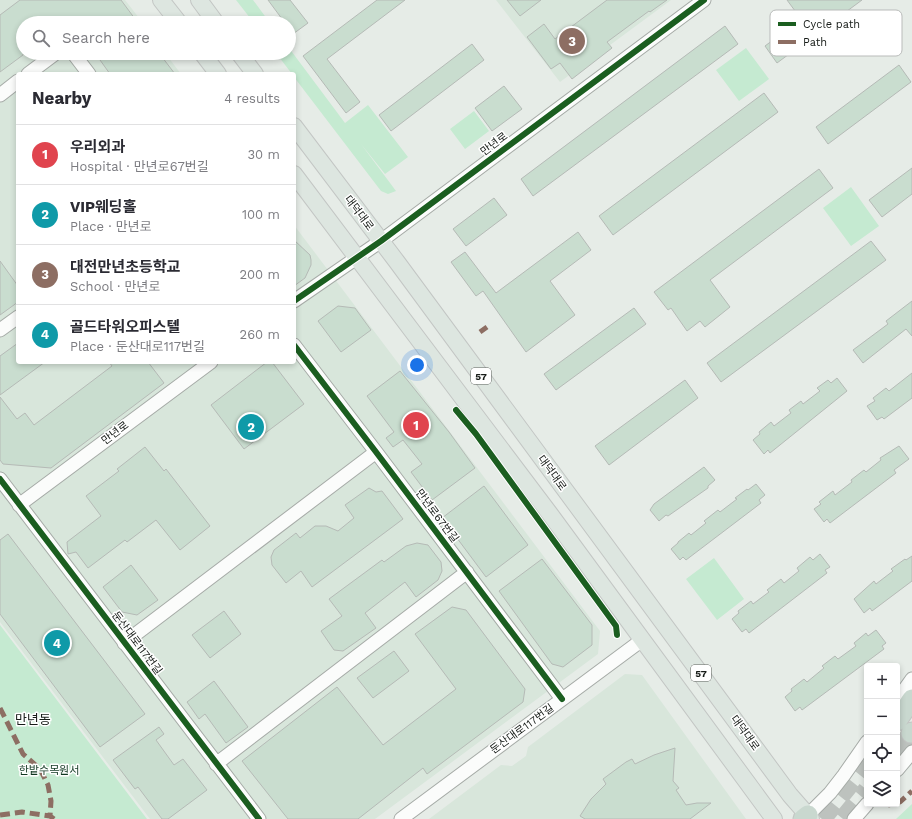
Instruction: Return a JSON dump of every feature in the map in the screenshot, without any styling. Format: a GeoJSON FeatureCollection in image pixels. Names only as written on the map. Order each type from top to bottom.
{"type":"FeatureCollection","features":[{"type":"Feature","properties":{"kind":"highway"},"geometry":{"type":"LineString","coordinates":[[907,728],[912,700]]}},
{"type":"Feature","properties":{"kind":"main road"},"geometry":{"type":"LineString","coordinates":[[161,0],[174,16]]}},
{"type":"Feature","properties":{"kind":"main road"},"geometry":{"type":"LineString","coordinates":[[199,0],[211,16]]}},
{"type":"Feature","properties":{"kind":"main road"},"geometry":{"type":"LineString","coordinates":[[207,60],[216,72]]}},
{"type":"Feature","properties":{"kind":"main road"},"geometry":{"type":"LineString","coordinates":[[244,60],[253,72]]}},
{"type":"Feature","properties":{"kind":"main road","name":"대덕대로"},"geometry":{"type":"LineString","coordinates":[[296,129],[381,240],[807,818]]}},
{"type":"Feature","properties":{"kind":"main road","name":"57"},"geometry":{"type":"LineString","coordinates":[[296,177],[358,257],[774,819]]}},
{"type":"Feature","properties":{"kind":"street","name":"만년로"},"geometry":{"type":"LineString","coordinates":[[296,300],[358,257],[704,0]]}},
{"type":"Feature","properties":{"kind":"street"},"geometry":{"type":"LineString","coordinates":[[31,72],[47,60]]}},
{"type":"Feature","properties":{"kind":"street"},"geometry":{"type":"LineString","coordinates":[[78,60],[87,72]]}},
{"type":"Feature","properties":{"kind":"street"},"geometry":{"type":"LineString","coordinates":[[0,95],[16,83]]}},
{"type":"Feature","properties":{"kind":"street"},"geometry":{"type":"LineString","coordinates":[[0,330],[16,318]]}},
{"type":"Feature","properties":{"kind":"street","name":"만년로67번길"},"geometry":{"type":"LineString","coordinates":[[296,348],[562,699]]}},
{"type":"Feature","properties":{"kind":"street","name":"만년로"},"geometry":{"type":"LineString","coordinates":[[19,505],[208,364]]}},
{"type":"Feature","properties":{"kind":"street"},"geometry":{"type":"LineString","coordinates":[[124,643],[376,452]]}},
{"type":"Feature","properties":{"kind":"street","name":"둔산대로117번길"},"geometry":{"type":"LineString","coordinates":[[0,479],[259,819]]}},
{"type":"Feature","properties":{"kind":"street"},"geometry":{"type":"LineString","coordinates":[[216,764],[467,572]]}},
{"type":"Feature","properties":{"kind":"street","name":"둔산대로117번길"},"geometry":{"type":"LineString","coordinates":[[401,819],[642,640]]}},
{"type":"Feature","properties":{"kind":"street"},"geometry":{"type":"LineString","coordinates":[[898,699],[912,679]]}},
{"type":"Feature","properties":{"kind":"street"},"geometry":{"type":"LineString","coordinates":[[807,818],[844,776],[864,746]]}},
{"type":"Feature","properties":{"kind":"street"},"geometry":{"type":"LineString","coordinates":[[900,765],[906,756]]}},
{"type":"Feature","properties":{"kind":"street"},"geometry":{"type":"LineString","coordinates":[[854,819],[864,807]]}},
{"type":"Feature","properties":{"kind":"shaded area"},"geometry":{"type":"Polygon","coordinates":[[[0,0],[125,0],[138,16],[16,16],[16,60],[170,60],[179,72],[16,72],[16,364],[296,364],[296,228],[600,631],[598,654],[375,819],[150,819],[0,622],[0,0]]]}},
{"type":"Feature","properties":{"kind":"shaded area"},"geometry":{"type":"Polygon","coordinates":[[[496,0],[671,0],[560,82],[496,0]]]}},
{"type":"Feature","properties":{"kind":"shaded area"},"geometry":{"type":"Polygon","coordinates":[[[625,674],[642,675],[746,819],[429,819],[501,765],[512,766],[526,756],[528,747],[625,674]]]}},
{"type":"Feature","properties":{"kind":"green space"},"geometry":{"type":"Polygon","coordinates":[[[236,0],[253,0],[265,16],[249,16],[236,0]]]}},
{"type":"Feature","properties":{"kind":"green space"},"geometry":{"type":"Polygon","coordinates":[[[746,48],[769,79],[739,101],[716,70],[746,48]]]}},
{"type":"Feature","properties":{"kind":"green space"},"geometry":{"type":"Polygon","coordinates":[[[296,57],[345,123],[368,105],[408,157],[385,174],[361,144],[396,191],[388,194],[381,191],[296,80],[296,72],[290,72],[281,60],[296,60],[296,57]]]}},
{"type":"Feature","properties":{"kind":"green space"},"geometry":{"type":"Polygon","coordinates":[[[474,111],[489,131],[465,149],[450,129],[474,111]]]}},
{"type":"Feature","properties":{"kind":"green space"},"geometry":{"type":"Polygon","coordinates":[[[851,187],[879,226],[851,246],[823,208],[851,187]]]}},
{"type":"Feature","properties":{"kind":"green space"},"geometry":{"type":"Polygon","coordinates":[[[714,558],[744,599],[717,620],[686,579],[714,558]]]}},
{"type":"Feature","properties":{"kind":"green space","name":"한밭수목원서"},"geometry":{"type":"Polygon","coordinates":[[[0,625],[147,819],[0,819],[0,625]]]}},
{"type":"Feature","properties":{"kind":"green space"},"geometry":{"type":"Polygon","coordinates":[[[912,804],[912,819],[896,819],[912,804]]]}},
{"type":"Feature","properties":{"kind":"building"},"geometry":{"type":"Polygon","coordinates":[[[20,0],[121,0],[133,16],[16,16],[16,60],[0,72],[0,15],[20,0]]]}},
{"type":"Feature","properties":{"kind":"building"},"geometry":{"type":"Polygon","coordinates":[[[268,0],[290,0],[308,23],[296,32],[296,16],[280,16],[268,0]]]}},
{"type":"Feature","properties":{"kind":"building"},"geometry":{"type":"Polygon","coordinates":[[[377,0],[405,0],[327,59],[360,102],[346,113],[303,56],[377,0]]]}},
{"type":"Feature","properties":{"kind":"building"},"geometry":{"type":"Polygon","coordinates":[[[507,0],[541,0],[520,16],[507,0]]]}},
{"type":"Feature","properties":{"kind":"building"},"geometry":{"type":"Polygon","coordinates":[[[607,0],[667,0],[650,12],[649,11],[607,42],[612,48],[572,79],[560,63],[551,69],[527,37],[544,24],[555,39],[607,0]]]}},
{"type":"Feature","properties":{"kind":"building"},"geometry":{"type":"Polygon","coordinates":[[[787,0],[862,0],[849,10],[794,10],[787,0]]]}},
{"type":"Feature","properties":{"kind":"building"},"geometry":{"type":"Polygon","coordinates":[[[725,26],[738,44],[533,196],[521,179],[725,26]]]}},
{"type":"Feature","properties":{"kind":"building"},"geometry":{"type":"Polygon","coordinates":[[[770,42],[770,53],[765,46],[770,42]]]}},
{"type":"Feature","properties":{"kind":"building"},"geometry":{"type":"Polygon","coordinates":[[[472,44],[484,60],[391,131],[379,115],[472,44]]]}},
{"type":"Feature","properties":{"kind":"building"},"geometry":{"type":"Polygon","coordinates":[[[772,56],[786,56],[777,63],[772,56]]]}},
{"type":"Feature","properties":{"kind":"building"},"geometry":{"type":"Polygon","coordinates":[[[100,60],[164,60],[173,72],[109,72],[100,60]]]}},
{"type":"Feature","properties":{"kind":"building"},"geometry":{"type":"Polygon","coordinates":[[[899,65],[911,82],[828,144],[816,127],[899,65]]]}},
{"type":"Feature","properties":{"kind":"building"},"geometry":{"type":"Polygon","coordinates":[[[504,86],[522,109],[492,131],[475,108],[504,86]]]}},
{"type":"Feature","properties":{"kind":"building"},"geometry":{"type":"Polygon","coordinates":[[[764,93],[778,112],[613,235],[599,216],[764,93]]]}},
{"type":"Feature","properties":{"kind":"building"},"geometry":{"type":"Polygon","coordinates":[[[912,168],[912,194],[882,217],[869,200],[912,168]]]}},
{"type":"Feature","properties":{"kind":"building"},"geometry":{"type":"Polygon","coordinates":[[[819,169],[833,188],[710,280],[730,307],[705,327],[700,321],[687,331],[671,308],[668,310],[654,292],[819,169]]]}},
{"type":"Feature","properties":{"kind":"building"},"geometry":{"type":"Polygon","coordinates":[[[494,198],[507,215],[466,246],[453,229],[494,198]]]}},
{"type":"Feature","properties":{"kind":"building"},"geometry":{"type":"Polygon","coordinates":[[[578,232],[591,250],[550,281],[575,315],[526,352],[483,291],[476,296],[451,262],[465,252],[496,293],[578,232]]]}},
{"type":"Feature","properties":{"kind":"building"},"geometry":{"type":"Polygon","coordinates":[[[871,241],[886,260],[721,382],[707,363],[871,241]]]}},
{"type":"Feature","properties":{"kind":"building"},"geometry":{"type":"Polygon","coordinates":[[[296,242],[310,255],[311,265],[305,278],[296,285],[296,242]]]}},
{"type":"Feature","properties":{"kind":"building"},"geometry":{"type":"Polygon","coordinates":[[[0,261],[16,283],[16,303],[0,315],[0,261]]]}},
{"type":"Feature","properties":{"kind":"building"},"geometry":{"type":"Polygon","coordinates":[[[912,301],[912,336],[906,329],[863,363],[853,350],[888,324],[886,321],[912,301]]]}},
{"type":"Feature","properties":{"kind":"building"},"geometry":{"type":"Polygon","coordinates":[[[338,306],[355,308],[371,330],[341,352],[318,321],[338,306]]]}},
{"type":"Feature","properties":{"kind":"building"},"geometry":{"type":"Polygon","coordinates":[[[634,308],[646,324],[556,390],[544,374],[634,308]]]}},
{"type":"Feature","properties":{"kind":"building"},"geometry":{"type":"Polygon","coordinates":[[[16,344],[16,364],[42,364],[0,395],[0,356],[16,344]]]}},
{"type":"Feature","properties":{"kind":"building"},"geometry":{"type":"Polygon","coordinates":[[[110,364],[150,364],[164,383],[51,468],[3,464],[0,460],[0,397],[17,419],[25,413],[34,425],[112,366],[110,364]]]}},
{"type":"Feature","properties":{"kind":"building"},"geometry":{"type":"Polygon","coordinates":[[[264,364],[274,364],[304,404],[244,449],[211,405],[264,364]]]}},
{"type":"Feature","properties":{"kind":"building"},"geometry":{"type":"Polygon","coordinates":[[[400,371],[449,432],[475,468],[432,500],[411,472],[422,464],[403,440],[393,447],[386,438],[394,432],[367,396],[400,371]]]}},
{"type":"Feature","properties":{"kind":"building"},"geometry":{"type":"Polygon","coordinates":[[[912,373],[912,398],[884,419],[882,417],[877,420],[867,406],[875,401],[873,398],[886,388],[889,391],[912,373]]]}},
{"type":"Feature","properties":{"kind":"building"},"geometry":{"type":"Polygon","coordinates":[[[837,378],[847,391],[770,453],[768,450],[764,454],[753,440],[760,434],[759,432],[771,422],[774,426],[791,413],[789,410],[801,401],[803,404],[820,391],[817,388],[828,380],[831,383],[837,378]]]}},
{"type":"Feature","properties":{"kind":"building"},"geometry":{"type":"Polygon","coordinates":[[[685,380],[698,398],[609,465],[595,446],[685,380]]]}},
{"type":"Feature","properties":{"kind":"building"},"geometry":{"type":"Polygon","coordinates":[[[899,446],[909,459],[894,470],[896,473],[830,523],[827,519],[824,522],[814,509],[821,504],[819,502],[833,491],[835,495],[852,482],[851,480],[864,470],[866,472],[881,460],[880,458],[899,446]]]}},
{"type":"Feature","properties":{"kind":"building"},"geometry":{"type":"Polygon","coordinates":[[[145,447],[164,471],[166,469],[210,526],[180,550],[156,520],[127,542],[125,540],[88,568],[76,552],[68,554],[67,542],[101,516],[86,496],[119,471],[117,469],[145,447]]]}},
{"type":"Feature","properties":{"kind":"building"},"geometry":{"type":"Polygon","coordinates":[[[704,467],[715,480],[708,486],[708,488],[659,521],[650,510],[654,504],[704,467]]]}},
{"type":"Feature","properties":{"kind":"building"},"geometry":{"type":"Polygon","coordinates":[[[756,484],[765,495],[759,500],[761,503],[686,560],[683,557],[680,560],[671,549],[678,542],[689,533],[691,535],[706,523],[704,521],[718,510],[720,512],[737,499],[735,498],[756,484]]]}},
{"type":"Feature","properties":{"kind":"building"},"geometry":{"type":"Polygon","coordinates":[[[484,486],[528,545],[486,577],[442,518],[484,486]]]}},
{"type":"Feature","properties":{"kind":"building"},"geometry":{"type":"Polygon","coordinates":[[[369,488],[376,492],[382,491],[403,519],[312,587],[301,571],[286,583],[272,565],[271,557],[274,550],[296,533],[300,538],[315,526],[326,526],[338,531],[354,518],[345,505],[369,488]]]}},
{"type":"Feature","properties":{"kind":"building"},"geometry":{"type":"Polygon","coordinates":[[[8,534],[145,714],[100,747],[0,614],[0,540],[8,534]]]}},
{"type":"Feature","properties":{"kind":"building"},"geometry":{"type":"Polygon","coordinates":[[[417,543],[428,545],[441,562],[442,571],[438,580],[416,597],[405,582],[365,613],[376,628],[343,651],[334,650],[321,631],[342,616],[329,599],[382,560],[384,562],[406,546],[417,543]]]}},
{"type":"Feature","properties":{"kind":"building"},"geometry":{"type":"Polygon","coordinates":[[[820,554],[830,567],[825,570],[827,573],[749,633],[746,629],[742,632],[732,619],[739,613],[738,611],[751,601],[753,604],[769,592],[767,590],[781,579],[784,583],[799,571],[797,568],[810,557],[813,560],[820,554]]]}},
{"type":"Feature","properties":{"kind":"building"},"geometry":{"type":"Polygon","coordinates":[[[912,556],[912,581],[872,611],[870,608],[864,613],[854,599],[874,581],[876,584],[893,571],[891,569],[912,556]]]}},
{"type":"Feature","properties":{"kind":"building"},"geometry":{"type":"Polygon","coordinates":[[[542,559],[592,625],[592,645],[563,667],[552,664],[499,591],[542,559]]]}},
{"type":"Feature","properties":{"kind":"building"},"geometry":{"type":"Polygon","coordinates":[[[131,565],[158,600],[137,615],[122,612],[103,587],[131,565]]]}},
{"type":"Feature","properties":{"kind":"building"},"geometry":{"type":"Polygon","coordinates":[[[452,607],[466,610],[525,689],[523,702],[427,774],[423,768],[358,819],[288,819],[242,761],[337,687],[383,745],[456,689],[415,634],[452,607]]]}},
{"type":"Feature","properties":{"kind":"building"},"geometry":{"type":"Polygon","coordinates":[[[224,611],[241,634],[210,658],[192,635],[224,611]]]}},
{"type":"Feature","properties":{"kind":"building"},"geometry":{"type":"Polygon","coordinates":[[[876,630],[886,643],[882,646],[884,649],[802,710],[800,707],[795,711],[785,697],[792,691],[791,689],[804,679],[807,682],[824,668],[822,666],[835,656],[838,659],[856,646],[854,643],[866,633],[868,636],[876,630]]]}},
{"type":"Feature","properties":{"kind":"building"},"geometry":{"type":"Polygon","coordinates":[[[394,651],[409,671],[373,698],[357,678],[394,651]]]}},
{"type":"Feature","properties":{"kind":"building"},"geometry":{"type":"Polygon","coordinates":[[[214,681],[248,727],[226,743],[205,714],[199,719],[187,702],[214,681]]]}},
{"type":"Feature","properties":{"kind":"building"},"geometry":{"type":"Polygon","coordinates":[[[159,727],[164,734],[156,740],[174,765],[183,759],[207,790],[168,819],[162,819],[138,787],[135,789],[113,760],[159,727]]]}},
{"type":"Feature","properties":{"kind":"building"},"geometry":{"type":"Polygon","coordinates":[[[675,748],[673,781],[679,788],[676,790],[686,805],[711,803],[690,819],[585,819],[580,816],[591,799],[606,784],[603,779],[626,762],[632,759],[635,764],[654,755],[675,748]]]}},
{"type":"Feature","properties":{"kind":"tunnel"},"geometry":{"type":"LineString","coordinates":[[900,749],[911,733]]}},
{"type":"Feature","properties":{"kind":"tunnel"},"geometry":{"type":"LineString","coordinates":[[822,819],[864,767]]}},
{"type":"Feature","properties":{"kind":"tunnel"},"geometry":{"type":"LineString","coordinates":[[843,819],[864,794]]}},
{"type":"Feature","properties":{"kind":"marked path"},"geometry":{"type":"LineString","coordinates":[[480,332],[487,327]]}},
{"type":"Feature","properties":{"kind":"marked path"},"geometry":{"type":"LineString","coordinates":[[0,708],[23,754],[40,769],[48,785],[51,801],[50,816],[54,819]]}},
{"type":"Feature","properties":{"kind":"marked path"},"geometry":{"type":"LineString","coordinates":[[900,802],[912,791]]}},
{"type":"Feature","properties":{"kind":"marked path"},"geometry":{"type":"LineString","coordinates":[[0,815],[22,812],[50,816]]}},
{"type":"Feature","properties":{"kind":"cycle path"},"geometry":{"type":"LineString","coordinates":[[296,300],[381,241],[704,0]]}},
{"type":"Feature","properties":{"kind":"cycle path"},"geometry":{"type":"LineString","coordinates":[[296,348],[562,699]]}},
{"type":"Feature","properties":{"kind":"cycle path"},"geometry":{"type":"LineString","coordinates":[[456,410],[476,434],[616,626],[617,635]]}},
{"type":"Feature","properties":{"kind":"cycle path"},"geometry":{"type":"LineString","coordinates":[[0,479],[259,819]]}},
{"type":"Feature","properties":{"kind":"place","name":"대전만년초등학교"},"geometry":{"type":"Point","coordinates":[572,41]}},
{"type":"Feature","properties":{"kind":"place","name":"우리외과"},"geometry":{"type":"Point","coordinates":[416,425]}},
{"type":"Feature","properties":{"kind":"place","name":"VIP웨딩홀"},"geometry":{"type":"Point","coordinates":[251,427]}},
{"type":"Feature","properties":{"kind":"place","name":"골드타워오피스텔"},"geometry":{"type":"Point","coordinates":[57,643]}},
{"type":"Feature","properties":{"kind":"district","name":"만년동"},"geometry":{"type":"Point","coordinates":[33,719]}}]}
